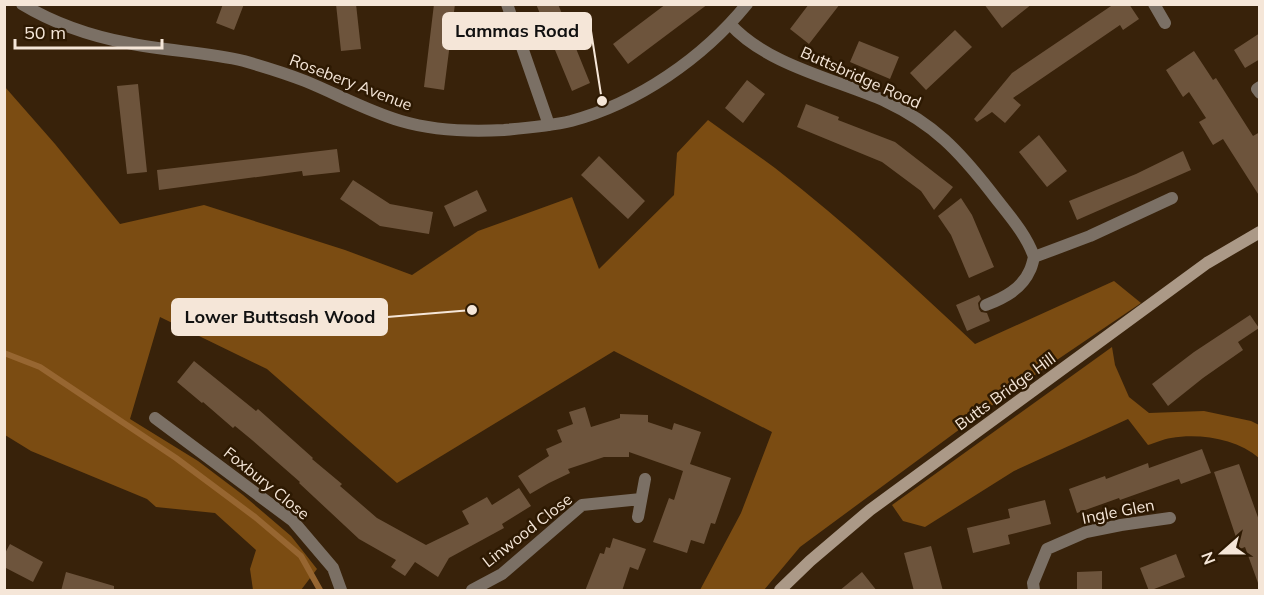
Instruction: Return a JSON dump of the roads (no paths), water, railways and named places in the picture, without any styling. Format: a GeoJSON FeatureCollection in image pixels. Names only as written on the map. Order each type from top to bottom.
{"type":"FeatureCollection","features":[{"type":"Feature","properties":{"kind":"street","name":"Rosebery Avenue"},"geometry":{"type":"LineString","coordinates":[[22,4],[58,23],[114,40],[210,54],[269,68],[306,81],[364,108],[404,122],[441,129],[477,131],[549,125],[586,116],[633,95],[689,60],[730,24],[747,4]]}},
{"type":"Feature","properties":{"kind":"street"},"geometry":{"type":"LineString","coordinates":[[507,4],[549,125]]}},
{"type":"Feature","properties":{"kind":"street"},"geometry":{"type":"LineString","coordinates":[[1154,4],[1165,23]]}},
{"type":"Feature","properties":{"kind":"street","name":"Buttsbridge Road"},"geometry":{"type":"LineString","coordinates":[[730,24],[765,52],[885,101],[934,129],[974,170],[1023,236],[1034,257]]}},
{"type":"Feature","properties":{"kind":"street"},"geometry":{"type":"LineString","coordinates":[[1260,87],[1257,89],[1260,93]]}},
{"type":"Feature","properties":{"kind":"street"},"geometry":{"type":"LineString","coordinates":[[987,305],[1008,295],[1020,285],[1030,272],[1034,257],[1099,232],[1172,198]]}},
{"type":"Feature","properties":{"kind":"street","name":"Butts Bridge Hill"},"geometry":{"type":"LineString","coordinates":[[780,591],[810,561],[870,510],[1207,263],[1260,232]]}},
{"type":"Feature","properties":{"kind":"street","name":"Foxbury Close"},"geometry":{"type":"LineString","coordinates":[[155,418],[293,521],[333,568],[341,591]]}},
{"type":"Feature","properties":{"kind":"street"},"geometry":{"type":"LineString","coordinates":[[638,517],[645,479]]}},
{"type":"Feature","properties":{"kind":"street","name":"Linwood Close"},"geometry":{"type":"LineString","coordinates":[[471,591],[502,574],[582,505],[640,499]]}},
{"type":"Feature","properties":{"kind":"street","name":"Ingle Glen"},"geometry":{"type":"LineString","coordinates":[[1034,591],[1033,583],[1047,549],[1086,532],[1170,518]]}},
{"type":"Feature","properties":{"kind":"waterway"},"geometry":{"type":"LineString","coordinates":[[4,353],[40,367],[176,458],[255,517],[301,556],[320,590]]}},
{"type":"Feature","properties":{"kind":"place","name":"Lammas Road"},"geometry":{"type":"Point","coordinates":[602,101]}},
{"type":"Feature","properties":{"kind":"place","name":"Lower Buttsash Wood"},"geometry":{"type":"Point","coordinates":[472,310]}}]}
